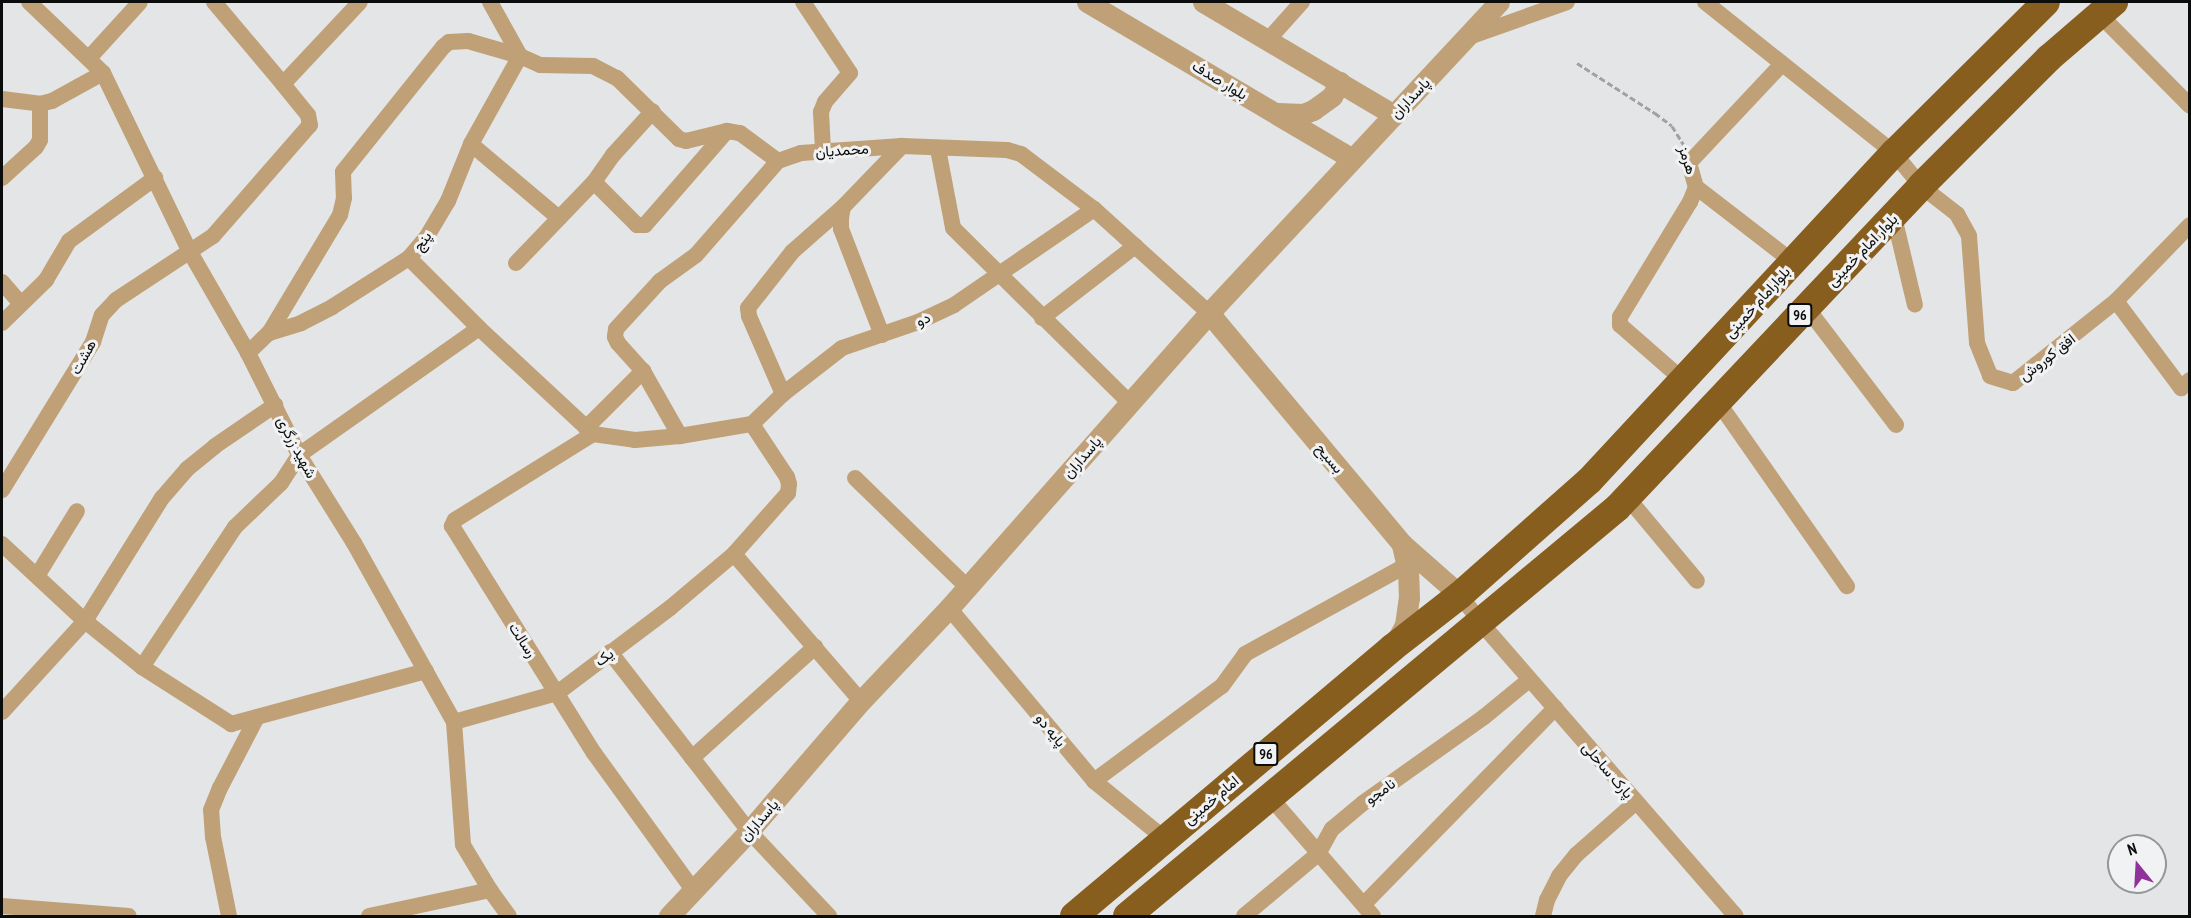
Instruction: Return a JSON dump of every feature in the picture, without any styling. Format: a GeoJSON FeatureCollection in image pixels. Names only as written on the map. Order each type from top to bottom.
{"type":"FeatureCollection","features":[{"type":"Feature","properties":{"kind":"highway","name":"بلوارامام خمینی"},"geometry":{"type":"LineString","coordinates":[[1460,595],[1589,481],[1894,153],[2046,2]]}},
{"type":"Feature","properties":{"kind":"highway","name":"بلوار امام خمینی"},"geometry":{"type":"LineString","coordinates":[[1480,623],[1627,497],[1921,186],[2049,58],[2107,8]]}},
{"type":"Feature","properties":{"kind":"highway","name":"امام خمینی"},"geometry":{"type":"LineString","coordinates":[[1074,916],[1392,648],[1460,595]]}},
{"type":"Feature","properties":{"kind":"highway","name":"96"},"geometry":{"type":"LineString","coordinates":[[1127,916],[1480,623]]}},
{"type":"Feature","properties":{"kind":"street","name":"شهید زرگری"},"geometry":{"type":"LineString","coordinates":[[29,2],[90,57],[104,73],[189,252],[248,353],[298,455],[354,543],[454,722],[463,845],[490,890],[509,916]]}},
{"type":"Feature","properties":{"kind":"street"},"geometry":{"type":"LineString","coordinates":[[90,57],[140,2]]}},
{"type":"Feature","properties":{"kind":"street"},"geometry":{"type":"LineString","coordinates":[[223,5],[283,84],[360,2]]}},
{"type":"Feature","properties":{"kind":"street"},"geometry":{"type":"LineString","coordinates":[[490,2],[520,56]]}},
{"type":"Feature","properties":{"kind":"street"},"geometry":{"type":"LineString","coordinates":[[803,2],[849,73],[825,102],[821,112],[823,151]]}},
{"type":"Feature","properties":{"kind":"street","name":"بلوار صدف"},"geometry":{"type":"LineString","coordinates":[[1087,2],[1352,159]]}},
{"type":"Feature","properties":{"kind":"street"},"geometry":{"type":"LineString","coordinates":[[1203,2],[1394,115]]}},
{"type":"Feature","properties":{"kind":"street"},"geometry":{"type":"LineString","coordinates":[[1268,40],[1302,2]]}},
{"type":"Feature","properties":{"kind":"street","name":"پاسداران"},"geometry":{"type":"LineString","coordinates":[[669,916],[749,831],[861,700],[968,587],[1209,313],[1499,2]]}},
{"type":"Feature","properties":{"kind":"street"},"geometry":{"type":"LineString","coordinates":[[1466,38],[1567,2]]}},
{"type":"Feature","properties":{"kind":"street"},"geometry":{"type":"LineString","coordinates":[[1705,2],[1894,153],[1921,186]]}},
{"type":"Feature","properties":{"kind":"street"},"geometry":{"type":"LineString","coordinates":[[2107,8],[2190,106]]}},
{"type":"Feature","properties":{"kind":"street"},"geometry":{"type":"LineString","coordinates":[[269,333],[340,215],[344,198],[343,172],[449,42],[468,41],[520,56],[540,65],[593,66],[617,78],[679,139],[686,141],[727,130],[740,133],[778,161],[696,255],[660,281],[616,329],[615,337],[618,343],[644,371],[680,436]]}},
{"type":"Feature","properties":{"kind":"street","name":"پنج"},"geometry":{"type":"LineString","coordinates":[[248,353],[269,333],[301,323],[332,307],[410,258],[426,238],[448,201],[471,144],[520,56]]}},
{"type":"Feature","properties":{"kind":"street"},"geometry":{"type":"LineString","coordinates":[[1689,163],[1782,64]]}},
{"type":"Feature","properties":{"kind":"street"},"geometry":{"type":"LineString","coordinates":[[2,99],[40,104],[52,101],[104,73]]}},
{"type":"Feature","properties":{"kind":"street"},"geometry":{"type":"LineString","coordinates":[[1273,112],[1288,114],[1313,110],[1332,96],[1340,82]]}},
{"type":"Feature","properties":{"kind":"street","name":"هشت"},"geometry":{"type":"LineString","coordinates":[[2,490],[93,342],[102,315],[116,300],[213,236],[310,125],[308,115],[283,84]]}},
{"type":"Feature","properties":{"kind":"street"},"geometry":{"type":"LineString","coordinates":[[2,178],[40,140],[40,104]]}},
{"type":"Feature","properties":{"kind":"street"},"geometry":{"type":"LineString","coordinates":[[516,263],[594,182],[613,155],[653,111]]}},
{"type":"Feature","properties":{"kind":"street"},"geometry":{"type":"LineString","coordinates":[[594,182],[637,225],[645,225],[727,130]]}},
{"type":"Feature","properties":{"kind":"street"},"geometry":{"type":"LineString","coordinates":[[471,144],[559,218]]}},
{"type":"Feature","properties":{"kind":"street"},"geometry":{"type":"LineString","coordinates":[[783,394],[749,316],[748,308],[792,252],[843,207],[902,146]]}},
{"type":"Feature","properties":{"kind":"street","name":"محمدیان"},"geometry":{"type":"LineString","coordinates":[[778,161],[801,153],[902,146],[1007,150],[1021,154],[1094,209],[1209,313]]}},
{"type":"Feature","properties":{"kind":"street"},"geometry":{"type":"LineString","coordinates":[[938,149],[953,228],[1130,403]]}},
{"type":"Feature","properties":{"kind":"street","name":"هرمز"},"geometry":{"type":"LineString","coordinates":[[1689,163],[1696,187],[1793,262]]}},
{"type":"Feature","properties":{"kind":"street"},"geometry":{"type":"LineString","coordinates":[[2,322],[46,280],[69,241],[154,178]]}},
{"type":"Feature","properties":{"kind":"street","name":"افق کوروش"},"geometry":{"type":"LineString","coordinates":[[1921,186],[1957,214],[1969,236],[1977,343],[1990,376],[2013,383],[2116,301]]}},
{"type":"Feature","properties":{"kind":"street"},"geometry":{"type":"LineString","coordinates":[[1684,381],[1620,325],[1620,316],[1690,202],[1696,187]]}},
{"type":"Feature","properties":{"kind":"street"},"geometry":{"type":"LineString","coordinates":[[843,207],[842,229],[882,334]]}},
{"type":"Feature","properties":{"kind":"street","name":"دو"},"geometry":{"type":"LineString","coordinates":[[752,424],[783,394],[842,348],[918,322],[954,305],[1094,209]]}},
{"type":"Feature","properties":{"kind":"street"},"geometry":{"type":"LineString","coordinates":[[1894,217],[1915,305]]}},
{"type":"Feature","properties":{"kind":"street"},"geometry":{"type":"LineString","coordinates":[[2190,225],[2116,301],[2181,388],[2190,380]]}},
{"type":"Feature","properties":{"kind":"street"},"geometry":{"type":"LineString","coordinates":[[1042,318],[1135,246]]}},
{"type":"Feature","properties":{"kind":"street"},"geometry":{"type":"LineString","coordinates":[[410,258],[479,328],[590,431],[635,440],[680,436],[752,424],[787,477],[788,493],[734,555],[861,700]]}},
{"type":"Feature","properties":{"kind":"street"},"geometry":{"type":"LineString","coordinates":[[2,282],[20,303]]}},
{"type":"Feature","properties":{"kind":"street"},"geometry":{"type":"LineString","coordinates":[[1807,308],[1896,425]]}},
{"type":"Feature","properties":{"kind":"street","name":"بسیح"},"geometry":{"type":"LineString","coordinates":[[1209,313],[1402,544],[1460,595]]}},
{"type":"Feature","properties":{"kind":"street"},"geometry":{"type":"LineString","coordinates":[[142,667],[235,527],[281,483],[298,455],[479,328]]}},
{"type":"Feature","properties":{"kind":"street"},"geometry":{"type":"LineString","coordinates":[[590,431],[644,371]]}},
{"type":"Feature","properties":{"kind":"street"},"geometry":{"type":"LineString","coordinates":[[1718,402],[1847,586]]}},
{"type":"Feature","properties":{"kind":"street"},"geometry":{"type":"LineString","coordinates":[[2,712],[85,621],[162,498],[187,470],[215,446],[275,405]]}},
{"type":"Feature","properties":{"kind":"street","name":"رسالت"},"geometry":{"type":"LineString","coordinates":[[590,431],[455,520],[452,526],[594,753],[694,891]]}},
{"type":"Feature","properties":{"kind":"street"},"geometry":{"type":"LineString","coordinates":[[855,478],[968,587]]}},
{"type":"Feature","properties":{"kind":"street"},"geometry":{"type":"LineString","coordinates":[[1627,497],[1697,581]]}},
{"type":"Feature","properties":{"kind":"street"},"geometry":{"type":"LineString","coordinates":[[37,576],[76,511]]}},
{"type":"Feature","properties":{"kind":"street"},"geometry":{"type":"LineString","coordinates":[[2,544],[85,621],[142,667],[231,724],[426,671]]}},
{"type":"Feature","properties":{"kind":"street"},"geometry":{"type":"LineString","coordinates":[[1392,648],[1405,626],[1410,598],[1407,565],[1402,544]]}},
{"type":"Feature","properties":{"kind":"street","name":"یک"},"geometry":{"type":"LineString","coordinates":[[454,722],[557,693],[670,608],[734,555]]}},
{"type":"Feature","properties":{"kind":"street"},"geometry":{"type":"LineString","coordinates":[[1094,781],[1222,686],[1245,654],[1407,565]]}},
{"type":"Feature","properties":{"kind":"street","name":"پارک ساحلی"},"geometry":{"type":"LineString","coordinates":[[1460,595],[1480,623],[1736,916]]}},
{"type":"Feature","properties":{"kind":"street","name":"پایه دو"},"geometry":{"type":"LineString","coordinates":[[949,608],[1094,781],[1164,839]]}},
{"type":"Feature","properties":{"kind":"street"},"geometry":{"type":"LineString","coordinates":[[692,758],[815,647]]}},
{"type":"Feature","properties":{"kind":"street"},"geometry":{"type":"LineString","coordinates":[[610,652],[749,831],[829,916]]}},
{"type":"Feature","properties":{"kind":"street","name":"نامجو"},"geometry":{"type":"LineString","coordinates":[[1244,916],[1318,854],[1332,829],[1363,803],[1484,717],[1530,680]]}},
{"type":"Feature","properties":{"kind":"street"},"geometry":{"type":"LineString","coordinates":[[1269,796],[1368,910],[1554,708]]}},
{"type":"Feature","properties":{"kind":"street"},"geometry":{"type":"LineString","coordinates":[[229,916],[213,837],[211,810],[257,717]]}},
{"type":"Feature","properties":{"kind":"street"},"geometry":{"type":"LineString","coordinates":[[1543,916],[1547,900],[1564,869],[1576,855],[1636,802]]}},
{"type":"Feature","properties":{"kind":"street"},"geometry":{"type":"LineString","coordinates":[[369,916],[490,890]]}},
{"type":"Feature","properties":{"kind":"street"},"geometry":{"type":"LineString","coordinates":[[2,906],[129,916]]}},
{"type":"Feature","properties":{"kind":"path","name":"هرمز"},"geometry":{"type":"LineString","coordinates":[[1577,63],[1672,126],[1682,140],[1689,163]]}}]}
